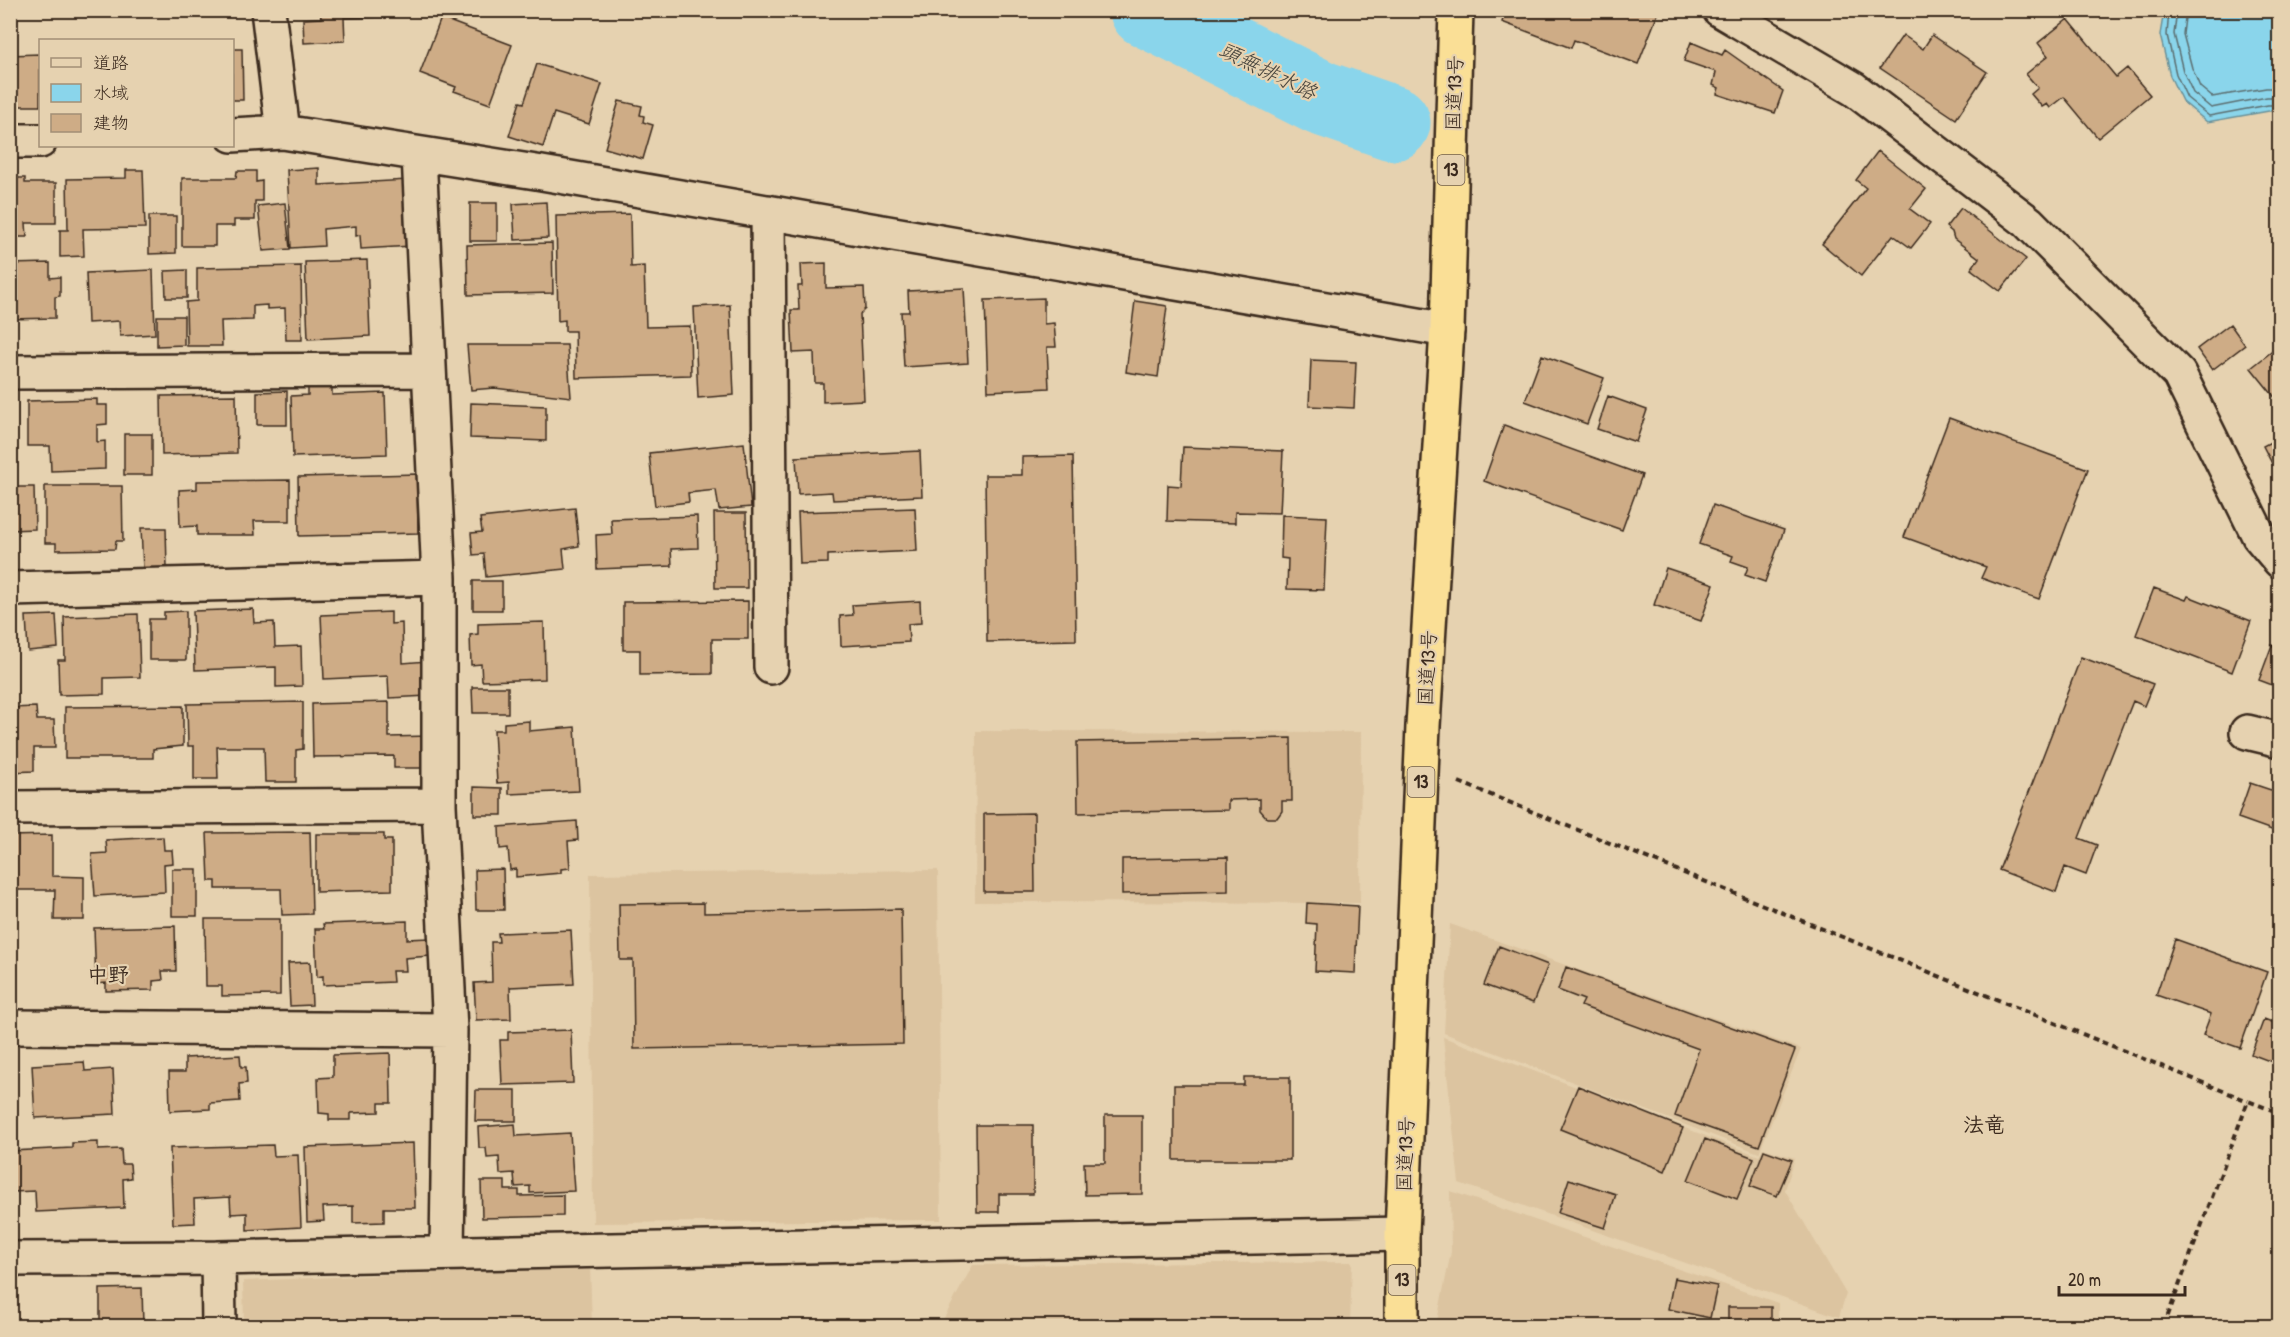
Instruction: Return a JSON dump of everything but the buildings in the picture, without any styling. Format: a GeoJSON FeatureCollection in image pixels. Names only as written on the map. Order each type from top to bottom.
{"type":"FeatureCollection","features":[{"type":"Feature","properties":{"kind":"highway","name":"国道13号"},"geometry":{"type":"LineString","coordinates":[[1401,1326],[1402,1234],[1422,766],[1447,330],[1456,10]]}},
{"type":"Feature","properties":{"kind":"street"},"geometry":{"type":"LineString","coordinates":[[268,10],[284,132]]}},
{"type":"Feature","properties":{"kind":"street"},"geometry":{"type":"LineString","coordinates":[[1720,10],[1854,89],[2028,222],[2179,374],[2269,532],[2280,561]]}},
{"type":"Feature","properties":{"kind":"street"},"geometry":{"type":"LineString","coordinates":[[234,135],[284,132],[768,212],[1447,330]]}},
{"type":"Feature","properties":{"kind":"street"},"geometry":{"type":"LineString","coordinates":[[10,141],[39,141]]}},
{"type":"Feature","properties":{"kind":"street"},"geometry":{"type":"LineString","coordinates":[[419,154],[439,578],[439,805],[450,1030],[447,1252]]}},
{"type":"Feature","properties":{"kind":"street"},"geometry":{"type":"LineString","coordinates":[[768,212],[771,667]]}},
{"type":"Feature","properties":{"kind":"street"},"geometry":{"type":"LineString","coordinates":[[10,372],[429,370]]}},
{"type":"Feature","properties":{"kind":"street"},"geometry":{"type":"LineString","coordinates":[[10,590],[439,578]]}},
{"type":"Feature","properties":{"kind":"street"},"geometry":{"type":"LineString","coordinates":[[2247,732],[2280,740]]}},
{"type":"Feature","properties":{"kind":"street"},"geometry":{"type":"LineString","coordinates":[[10,808],[439,805]]}},
{"type":"Feature","properties":{"kind":"street"},"geometry":{"type":"LineString","coordinates":[[10,1027],[450,1030]]}},
{"type":"Feature","properties":{"kind":"street"},"geometry":{"type":"LineString","coordinates":[[10,1259],[218,1258],[1402,1234]]}},
{"type":"Feature","properties":{"kind":"street"},"geometry":{"type":"LineString","coordinates":[[218,1258],[219,1326]]}},
{"type":"Feature","properties":{"kind":"path"},"geometry":{"type":"LineString","coordinates":[[1422,766],[2280,1113]]}},
{"type":"Feature","properties":{"kind":"path"},"geometry":{"type":"LineString","coordinates":[[2164,1326],[2248,1101]]}},
{"type":"Feature","properties":{"kind":"shaded area"},"geometry":{"type":"Polygon","coordinates":[[[976,731],[1361,732],[1360,903],[975,902],[976,731]]]}},
{"type":"Feature","properties":{"kind":"shaded area"},"geometry":{"type":"Polygon","coordinates":[[[938,870],[941,1220],[593,1223],[590,874],[938,870]]]}},
{"type":"Feature","properties":{"kind":"shaded area"},"geometry":{"type":"Polygon","coordinates":[[[1450,924],[1801,1049],[1759,1153],[1444,1033],[1450,924]]]}},
{"type":"Feature","properties":{"kind":"shaded area"},"geometry":{"type":"Polygon","coordinates":[[[1443,1037],[1759,1156],[1763,1148],[1795,1158],[1785,1190],[1846,1294],[1839,1317],[1459,1183],[1443,1037]]]}},
{"type":"Feature","properties":{"kind":"shaded area"},"geometry":{"type":"Polygon","coordinates":[[[1450,1191],[1778,1303],[1778,1326],[1436,1326],[1451,1252],[1450,1191]]]}},
{"type":"Feature","properties":{"kind":"shaded area"},"geometry":{"type":"Polygon","coordinates":[[[1352,1262],[1350,1326],[592,1326],[943,1320],[973,1265],[1352,1262]]]}},
{"type":"Feature","properties":{"kind":"shaded area"},"geometry":{"type":"Polygon","coordinates":[[[590,1266],[592,1326],[244,1326],[243,1281],[590,1266]]]}},
{"type":"Feature","properties":{"kind":"water"},"geometry":{"type":"Polygon","coordinates":[[[2164,11],[2279,11],[2279,111],[2207,122],[2182,101],[2170,76],[2160,35],[2164,11]]]}},
{"type":"Feature","properties":{"kind":"waterway","name":"頭無排水路"},"geometry":{"type":"LineString","coordinates":[[1147,10],[1321,98],[1393,123]]}},
{"type":"Feature","properties":{"kind":"district","name":"中野"},"geometry":{"type":"Point","coordinates":[108,975]}},
{"type":"Feature","properties":{"kind":"district","name":"法竜"},"geometry":{"type":"Point","coordinates":[1984,1125]}}]}
